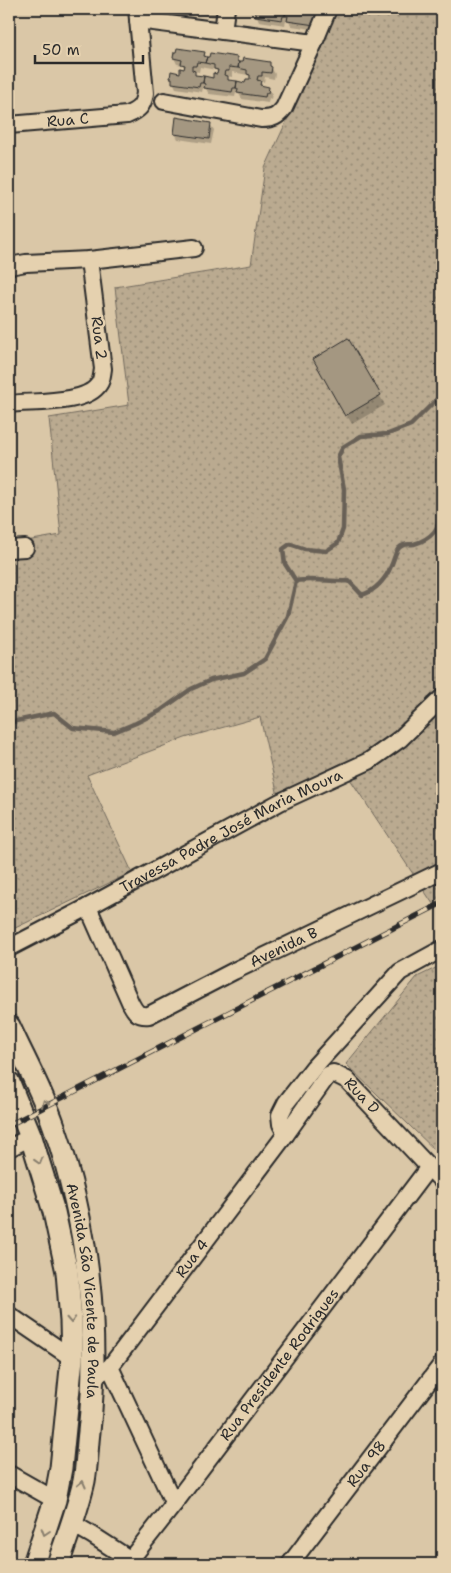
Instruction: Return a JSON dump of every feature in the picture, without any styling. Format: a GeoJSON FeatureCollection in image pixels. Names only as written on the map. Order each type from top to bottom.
{"type":"FeatureCollection","features":[{"type":"Feature","properties":{"kind":"main road","name":"Avenida São Vicente de Paula"},"geometry":{"type":"LineString","coordinates":[[9,1026],[46,1106],[76,1201],[88,1267],[102,1372],[84,1480],[58,1564]]}},
{"type":"Feature","properties":{"kind":"main road","name":"Avenida São Vicente de Paula"},"geometry":{"type":"LineString","coordinates":[[9,1083],[31,1137],[54,1212],[67,1272],[72,1358],[61,1468],[54,1500],[34,1564]]}},
{"type":"Feature","properties":{"kind":"street"},"geometry":{"type":"LineString","coordinates":[[223,31],[226,9]]}},
{"type":"Feature","properties":{"kind":"street"},"geometry":{"type":"LineString","coordinates":[[164,101],[261,119],[271,119],[278,116],[284,108],[328,9]]}},
{"type":"Feature","properties":{"kind":"street"},"geometry":{"type":"LineString","coordinates":[[137,14],[223,31],[314,43]]}},
{"type":"Feature","properties":{"kind":"street","name":"Rua C"},"geometry":{"type":"LineString","coordinates":[[9,125],[127,115],[137,111],[143,103],[145,93],[137,14]]}},
{"type":"Feature","properties":{"kind":"street"},"geometry":{"type":"LineString","coordinates":[[9,266],[26,263],[89,260],[194,248]]}},
{"type":"Feature","properties":{"kind":"street","name":"Rua 2"},"geometry":{"type":"LineString","coordinates":[[9,404],[72,399],[94,391],[102,379],[103,369],[89,260]]}},
{"type":"Feature","properties":{"kind":"street"},"geometry":{"type":"LineString","coordinates":[[9,549],[25,548]]}},
{"type":"Feature","properties":{"kind":"street","name":"Travessa Padre José Maria Moura"},"geometry":{"type":"LineString","coordinates":[[9,948],[280,802],[369,761],[400,739],[442,698]]}},
{"type":"Feature","properties":{"kind":"street","name":"Avenida B"},"geometry":{"type":"LineString","coordinates":[[88,907],[131,1004],[136,1013],[142,1016],[442,871]]}},
{"type":"Feature","properties":{"kind":"street"},"geometry":{"type":"LineString","coordinates":[[286,1134],[280,1124],[280,1115],[286,1103],[314,1067],[400,972],[442,949]]}},
{"type":"Feature","properties":{"kind":"street","name":"Rua D"},"geometry":{"type":"LineString","coordinates":[[286,1134],[325,1078],[333,1073],[346,1080],[442,1181]]}},
{"type":"Feature","properties":{"kind":"street","name":"Rua 4"},"geometry":{"type":"LineString","coordinates":[[102,1372],[286,1134]]}},
{"type":"Feature","properties":{"kind":"street"},"geometry":{"type":"LineString","coordinates":[[9,1148],[31,1137]]}},
{"type":"Feature","properties":{"kind":"street","name":"Rua Presidente Rodrigues"},"geometry":{"type":"LineString","coordinates":[[134,1562],[174,1504],[429,1168]]}},
{"type":"Feature","properties":{"kind":"street"},"geometry":{"type":"LineString","coordinates":[[9,1314],[72,1358]]}},
{"type":"Feature","properties":{"kind":"street","name":"Rua 98"},"geometry":{"type":"LineString","coordinates":[[290,1564],[442,1364]]}},
{"type":"Feature","properties":{"kind":"street"},"geometry":{"type":"LineString","coordinates":[[102,1372],[174,1504]]}},
{"type":"Feature","properties":{"kind":"street"},"geometry":{"type":"LineString","coordinates":[[9,1474],[54,1500]]}},
{"type":"Feature","properties":{"kind":"street"},"geometry":{"type":"LineString","coordinates":[[71,1523],[134,1562]]}},
{"type":"Feature","properties":{"kind":"shaded area"},"geometry":{"type":"Polygon","coordinates":[[[338,9],[442,9],[442,903],[435,907],[340,764],[278,796],[260,717],[185,738],[87,775],[132,872],[9,931],[9,544],[61,535],[49,418],[129,405],[115,287],[251,265],[265,168],[338,9]]]}},
{"type":"Feature","properties":{"kind":"shaded area"},"geometry":{"type":"Polygon","coordinates":[[[442,965],[442,1157],[346,1064],[417,977],[442,965]]]}},
{"type":"Feature","properties":{"kind":"building"},"geometry":{"type":"Polygon","coordinates":[[[253,9],[286,9],[282,20],[255,16],[253,9]]]}},
{"type":"Feature","properties":{"kind":"building"},"geometry":{"type":"Polygon","coordinates":[[[286,9],[295,11],[296,9],[311,9],[310,13],[319,14],[315,25],[287,21],[288,16],[285,16],[286,9]]]}},
{"type":"Feature","properties":{"kind":"building"},"geometry":{"type":"Polygon","coordinates":[[[177,48],[205,52],[204,56],[207,57],[205,63],[197,62],[196,66],[192,66],[195,75],[204,76],[203,83],[200,83],[199,87],[172,83],[172,78],[170,78],[171,71],[180,73],[180,68],[184,69],[185,65],[181,64],[182,60],[173,58],[177,48]]]}},
{"type":"Feature","properties":{"kind":"building"},"geometry":{"type":"Polygon","coordinates":[[[210,53],[237,57],[239,62],[238,68],[229,67],[229,71],[225,71],[224,75],[228,76],[228,80],[237,81],[236,88],[233,88],[232,92],[204,88],[204,76],[213,78],[213,73],[217,74],[218,70],[214,69],[214,65],[205,63],[210,53]]]}},
{"type":"Feature","properties":{"kind":"building"},"geometry":{"type":"Polygon","coordinates":[[[243,58],[270,62],[272,67],[271,73],[262,72],[262,76],[258,76],[257,80],[261,81],[260,85],[269,87],[265,97],[237,93],[237,81],[245,83],[246,79],[250,79],[247,70],[238,68],[239,62],[242,62],[243,58]]]}},
{"type":"Feature","properties":{"kind":"building"},"geometry":{"type":"Polygon","coordinates":[[[176,117],[211,123],[209,139],[174,134],[176,117]]]}},
{"type":"Feature","properties":{"kind":"building"},"geometry":{"type":"Polygon","coordinates":[[[348,338],[381,395],[345,416],[313,359],[348,338]]]}},
{"type":"Feature","properties":{"kind":"waterway"},"geometry":{"type":"LineString","coordinates":[[9,724],[54,713],[73,728],[114,732],[160,711],[191,689],[211,680],[244,673],[265,659],[288,616],[296,581],[285,564],[283,549],[290,544],[305,549],[326,551],[338,543],[343,529],[344,489],[338,457],[343,447],[361,436],[388,434],[411,425],[442,394]]}},
{"type":"Feature","properties":{"kind":"waterway"},"geometry":{"type":"LineString","coordinates":[[296,581],[349,581],[362,595],[367,593],[380,584],[401,546],[422,541],[434,532],[442,511]]}},
{"type":"Feature","properties":{"kind":"railway"},"geometry":{"type":"LineString","coordinates":[[9,1125],[442,903]]}}]}
